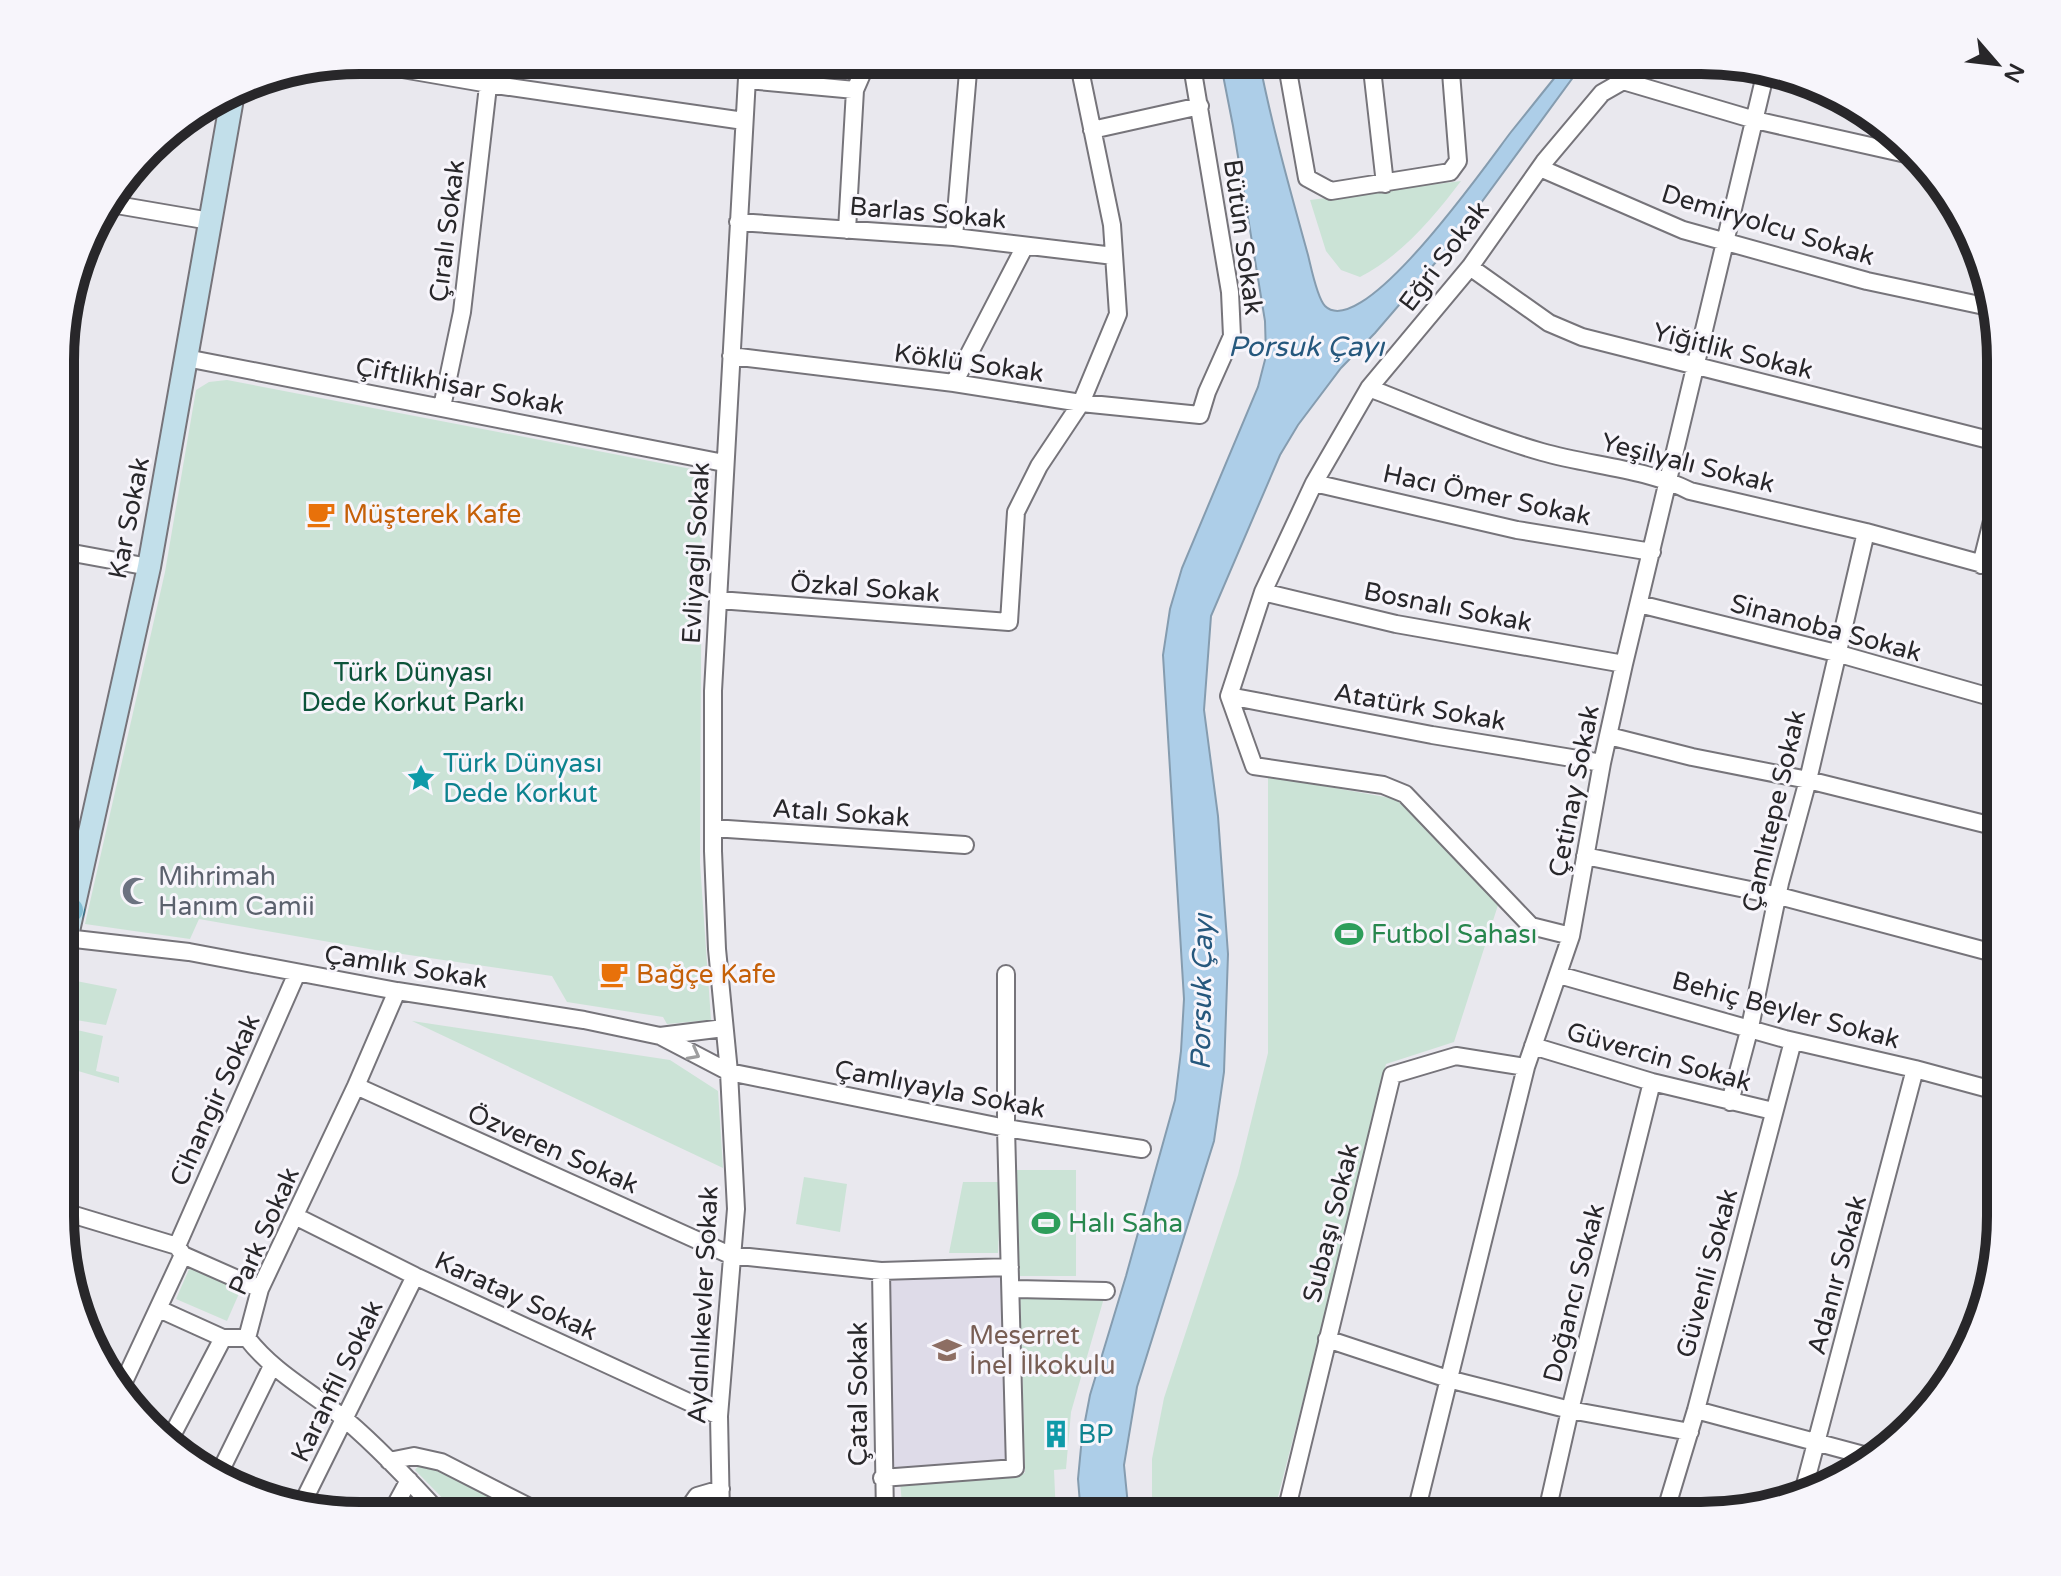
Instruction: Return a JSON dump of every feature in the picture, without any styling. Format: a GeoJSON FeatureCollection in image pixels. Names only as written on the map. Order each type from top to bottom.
{"type":"FeatureCollection","features":[{"type":"Feature","properties":{"kind":"street"},"geometry":{"type":"LineString","coordinates":[[431,74],[744,121]]}},
{"type":"Feature","properties":{"kind":"street","name":"Çıralı Sokak"},"geometry":{"type":"LineString","coordinates":[[442,407],[462,312],[490,74]]}},
{"type":"Feature","properties":{"kind":"street","name":"Evliyagil Sokak"},"geometry":{"type":"LineString","coordinates":[[725,1049],[717,949],[713,691],[747,74]]}},
{"type":"Feature","properties":{"kind":"street"},"geometry":{"type":"LineString","coordinates":[[847,230],[855,90],[862,74]]}},
{"type":"Feature","properties":{"kind":"street"},"geometry":{"type":"LineString","coordinates":[[954,237],[968,74]]}},
{"type":"Feature","properties":{"kind":"street"},"geometry":{"type":"LineString","coordinates":[[1081,74],[1112,225],[1118,314],[1081,403]]}},
{"type":"Feature","properties":{"kind":"street","name":"Bütün Sokak"},"geometry":{"type":"LineString","coordinates":[[1194,74],[1230,292],[1232,336],[1200,415]]}},
{"type":"Feature","properties":{"kind":"street"},"geometry":{"type":"LineString","coordinates":[[1288,74],[1307,178],[1331,191],[1450,172],[1458,161],[1451,74]]}},
{"type":"Feature","properties":{"kind":"street"},"geometry":{"type":"LineString","coordinates":[[1373,74],[1385,184]]}},
{"type":"Feature","properties":{"kind":"street"},"geometry":{"type":"LineString","coordinates":[[1626,74],[1623,81],[1755,120],[1897,152]]}},
{"type":"Feature","properties":{"kind":"street"},"geometry":{"type":"LineString","coordinates":[[747,80],[855,90]]}},
{"type":"Feature","properties":{"kind":"street","name":"Eğri Sokak"},"geometry":{"type":"LineString","coordinates":[[1229,696],[1263,592],[1314,483],[1369,388],[1470,267],[1540,168],[1602,93],[1623,81]]}},
{"type":"Feature","properties":{"kind":"street","name":"Çetinay Sokak"},"geometry":{"type":"LineString","coordinates":[[1418,1502],[1526,1067],[1571,936],[1602,763],[1624,664],[1764,81]]}},
{"type":"Feature","properties":{"kind":"street","name":"Kar Sokak"},"geometry":{"type":"LineString","coordinates":[[75,862],[149,567],[231,104]]}},
{"type":"Feature","properties":{"kind":"street"},"geometry":{"type":"LineString","coordinates":[[1092,130],[1200,106]]}},
{"type":"Feature","properties":{"kind":"street","name":"Demiryolcu Sokak"},"geometry":{"type":"LineString","coordinates":[[1540,168],[1683,230],[1867,281],[1982,306]]}},
{"type":"Feature","properties":{"kind":"street"},"geometry":{"type":"LineString","coordinates":[[119,205],[210,221]]}},
{"type":"Feature","properties":{"kind":"street","name":"Barlas Sokak"},"geometry":{"type":"LineString","coordinates":[[738,222],[954,237],[1114,256]]}},
{"type":"Feature","properties":{"kind":"street"},"geometry":{"type":"LineString","coordinates":[[954,383],[1025,246]]}},
{"type":"Feature","properties":{"kind":"street","name":"Yiğitlik Sokak"},"geometry":{"type":"LineString","coordinates":[[1470,267],[1513,300],[1560,328],[1582,337],[1987,439]]}},
{"type":"Feature","properties":{"kind":"street","name":"Köklü Sokak"},"geometry":{"type":"LineString","coordinates":[[731,356],[954,383],[1081,403],[1200,415]]}},
{"type":"Feature","properties":{"kind":"street","name":"Çiftlikhisar Sokak"},"geometry":{"type":"LineString","coordinates":[[186,358],[724,463]]}},
{"type":"Feature","properties":{"kind":"street","name":"Yeşilyalı Sokak"},"geometry":{"type":"LineString","coordinates":[[1369,388],[1529,448],[1668,480],[1690,491],[1866,532],[1987,566]]}},
{"type":"Feature","properties":{"kind":"street","name":"Özkal Sokak"},"geometry":{"type":"LineString","coordinates":[[719,600],[1009,622],[1016,512],[1039,466],[1081,403]]}},
{"type":"Feature","properties":{"kind":"street","name":"Hacı Ömer Sokak"},"geometry":{"type":"LineString","coordinates":[[1314,483],[1517,530],[1652,552]]}},
{"type":"Feature","properties":{"kind":"street","name":"Çamlıtepe Sokak"},"geometry":{"type":"LineString","coordinates":[[1730,1102],[1866,532]]}},
{"type":"Feature","properties":{"kind":"street"},"geometry":{"type":"LineString","coordinates":[[1981,565],[1987,542]]}},
{"type":"Feature","properties":{"kind":"street"},"geometry":{"type":"LineString","coordinates":[[74,553],[149,567]]}},
{"type":"Feature","properties":{"kind":"street","name":"Bosnalı Sokak"},"geometry":{"type":"LineString","coordinates":[[1263,592],[1396,624],[1624,664]]}},
{"type":"Feature","properties":{"kind":"street","name":"Sinanoba Sokak"},"geometry":{"type":"LineString","coordinates":[[1639,604],[1836,653],[1987,696]]}},
{"type":"Feature","properties":{"kind":"street"},"geometry":{"type":"LineString","coordinates":[[1229,696],[1254,766],[1383,785],[1405,794],[1531,926],[1571,936]]}},
{"type":"Feature","properties":{"kind":"street","name":"Atatürk Sokak"},"geometry":{"type":"LineString","coordinates":[[1229,696],[1432,735],[1602,763]]}},
{"type":"Feature","properties":{"kind":"street"},"geometry":{"type":"LineString","coordinates":[[1609,736],[1692,757],[1808,780],[1986,824]]}},
{"type":"Feature","properties":{"kind":"street","name":"Atalı Sokak"},"geometry":{"type":"LineString","coordinates":[[713,828],[965,845]]}},
{"type":"Feature","properties":{"kind":"street"},"geometry":{"type":"LineString","coordinates":[[1585,856],[1779,896],[1986,951]]}},
{"type":"Feature","properties":{"kind":"street","name":"Çamlık Sokak"},"geometry":{"type":"LineString","coordinates":[[75,936],[189,952],[397,991],[564,1016],[660,1036],[729,1072]]}},
{"type":"Feature","properties":{"kind":"street","name":"Cihangir Sokak"},"geometry":{"type":"LineString","coordinates":[[125,1379],[159,1309],[180,1250],[297,973]]}},
{"type":"Feature","properties":{"kind":"street"},"geometry":{"type":"LineString","coordinates":[[882,1478],[1015,1468],[1006,1128],[1006,974]]}},
{"type":"Feature","properties":{"kind":"street","name":"Behiç Beyler Sokak"},"geometry":{"type":"LineString","coordinates":[[1559,975],[1793,1041],[1986,1088]]}},
{"type":"Feature","properties":{"kind":"street","name":"Park Sokak"},"geometry":{"type":"LineString","coordinates":[[397,991],[356,1086],[260,1289],[247,1338],[272,1366],[345,1420],[429,1502]]}},
{"type":"Feature","properties":{"kind":"street"},"geometry":{"type":"LineString","coordinates":[[660,1036],[724,1028]]}},
{"type":"Feature","properties":{"kind":"street","name":"Güvenli Sokak"},"geometry":{"type":"LineString","coordinates":[[1668,1502],[1696,1410],[1793,1041]]}},
{"type":"Feature","properties":{"kind":"street","name":"Güvercin Sokak"},"geometry":{"type":"LineString","coordinates":[[1533,1046],[1652,1082],[1773,1111]]}},
{"type":"Feature","properties":{"kind":"street","name":"Aydınlıkevler Sokak"},"geometry":{"type":"LineString","coordinates":[[721,1502],[719,1416],[736,1209],[729,1072],[725,1049]]}},
{"type":"Feature","properties":{"kind":"street","name":"Subaşı Sokak"},"geometry":{"type":"LineString","coordinates":[[1288,1502],[1392,1075],[1456,1056],[1526,1067]]}},
{"type":"Feature","properties":{"kind":"street","name":"Adanır Sokak"},"geometry":{"type":"LineString","coordinates":[[1806,1482],[1915,1069]]}},
{"type":"Feature","properties":{"kind":"street","name":"Çamlıyayla Sokak"},"geometry":{"type":"LineString","coordinates":[[729,1072],[1006,1128],[1142,1149]]}},
{"type":"Feature","properties":{"kind":"street","name":"Doğancı Sokak"},"geometry":{"type":"LineString","coordinates":[[1549,1502],[1652,1082]]}},
{"type":"Feature","properties":{"kind":"street","name":"Özveren Sokak"},"geometry":{"type":"LineString","coordinates":[[356,1086],[730,1255],[881,1271],[1010,1267]]}},
{"type":"Feature","properties":{"kind":"street"},"geometry":{"type":"LineString","coordinates":[[75,1216],[180,1250],[260,1289]]}},
{"type":"Feature","properties":{"kind":"street","name":"Karatay Sokak"},"geometry":{"type":"LineString","coordinates":[[295,1216],[415,1276],[719,1416]]}},
{"type":"Feature","properties":{"kind":"street","name":"Çatal Sokak"},"geometry":{"type":"LineString","coordinates":[[881,1271],[884,1502]]}},
{"type":"Feature","properties":{"kind":"street","name":"Karanfil Sokak"},"geometry":{"type":"LineString","coordinates":[[305,1497],[415,1276]]}},
{"type":"Feature","properties":{"kind":"street"},"geometry":{"type":"LineString","coordinates":[[1012,1289],[1106,1291]]}},
{"type":"Feature","properties":{"kind":"street"},"geometry":{"type":"LineString","coordinates":[[159,1309],[223,1338],[247,1338]]}},
{"type":"Feature","properties":{"kind":"street"},"geometry":{"type":"LineString","coordinates":[[173,1433],[223,1338]]}},
{"type":"Feature","properties":{"kind":"street"},"geometry":{"type":"LineString","coordinates":[[1327,1339],[1448,1379],[1570,1410],[1690,1432]]}},
{"type":"Feature","properties":{"kind":"street"},"geometry":{"type":"LineString","coordinates":[[222,1467],[272,1366]]}},
{"type":"Feature","properties":{"kind":"street"},"geometry":{"type":"LineString","coordinates":[[1696,1410],[1860,1454]]}},
{"type":"Feature","properties":{"kind":"street"},"geometry":{"type":"LineString","coordinates":[[389,1461],[414,1456],[441,1462],[519,1502]]}},
{"type":"Feature","properties":{"kind":"street"},"geometry":{"type":"LineString","coordinates":[[397,1502],[409,1480]]}},
{"type":"Feature","properties":{"kind":"street"},"geometry":{"type":"LineString","coordinates":[[693,1502],[697,1496],[721,1489]]}},
{"type":"Feature","properties":{"kind":"shaded area","name":"Meserret İnel İlkokulu"},"geometry":{"type":"Polygon","coordinates":[[[1010,1267],[1015,1468],[882,1478],[881,1271],[1010,1267]]]}},
{"type":"Feature","properties":{"kind":"green space"},"geometry":{"type":"Polygon","coordinates":[[[1461,181],[1403,247],[1360,277],[1341,270],[1326,251],[1310,200],[1461,181]]]}},
{"type":"Feature","properties":{"kind":"green space","name":"Türk Dünyası Dede Korkut Parkı"},"geometry":{"type":"Polygon","coordinates":[[[227,380],[702,471],[700,863],[711,1020],[667,1024],[663,1017],[567,1002],[552,976],[375,950],[199,919],[190,939],[85,924],[165,572],[196,390],[209,382],[227,380]]]}},
{"type":"Feature","properties":{"kind":"green space"},"geometry":{"type":"Polygon","coordinates":[[[1268,776],[1396,799],[1499,902],[1454,1042],[1386,1064],[1277,1502],[1152,1502],[1152,1459],[1164,1398],[1238,1175],[1268,1053],[1268,776]]]}},
{"type":"Feature","properties":{"kind":"green space"},"geometry":{"type":"Polygon","coordinates":[[[75,981],[117,989],[106,1025],[76,1020],[75,981]]]}},
{"type":"Feature","properties":{"kind":"green space"},"geometry":{"type":"Polygon","coordinates":[[[412,1021],[670,1060],[718,1091],[723,1168],[412,1021]]]}},
{"type":"Feature","properties":{"kind":"green space"},"geometry":{"type":"Polygon","coordinates":[[[77,1030],[103,1036],[96,1071],[119,1077],[119,1083],[78,1071],[77,1030]]]}},
{"type":"Feature","properties":{"kind":"green space","name":"Halı Saha"},"geometry":{"type":"Polygon","coordinates":[[[1017,1170],[1076,1170],[1076,1276],[1017,1276],[1017,1170]]]}},
{"type":"Feature","properties":{"kind":"green space"},"geometry":{"type":"Polygon","coordinates":[[[804,1177],[847,1184],[840,1232],[796,1224],[804,1177]]]}},
{"type":"Feature","properties":{"kind":"green space"},"geometry":{"type":"Polygon","coordinates":[[[963,1182],[1001,1182],[998,1253],[949,1253],[963,1182]]]}},
{"type":"Feature","properties":{"kind":"green space"},"geometry":{"type":"Polygon","coordinates":[[[190,1267],[241,1289],[227,1321],[176,1299],[190,1267]]]}},
{"type":"Feature","properties":{"kind":"green space"},"geometry":{"type":"Polygon","coordinates":[[[1020,1289],[1106,1291],[1071,1412],[1066,1469],[1054,1470],[1055,1502],[902,1502],[900,1481],[1025,1473],[1020,1289]]]}},
{"type":"Feature","properties":{"kind":"green space"},"geometry":{"type":"Polygon","coordinates":[[[419,1465],[429,1467],[502,1502],[446,1502],[415,1470],[419,1465]]]}},
{"type":"Feature","properties":{"kind":"water","name":"Porsuk Çayı"},"geometry":{"type":"Polygon","coordinates":[[[1223,74],[1262,74],[1317,290],[1325,306],[1343,310],[1367,298],[1424,243],[1558,74],[1575,74],[1448,248],[1341,368],[1298,425],[1280,455],[1211,616],[1204,710],[1218,816],[1228,954],[1224,1072],[1214,1141],[1137,1387],[1124,1465],[1128,1502],[1080,1502],[1078,1479],[1090,1395],[1175,1100],[1181,1051],[1184,999],[1163,655],[1170,609],[1182,568],[1258,387],[1266,356],[1265,321],[1223,74]]]}},
{"type":"Feature","properties":{"kind":"place","name":"Müşterek Kafe"},"geometry":{"type":"Point","coordinates":[321,514]}},
{"type":"Feature","properties":{"kind":"place","name":"Türk Dünyası Dede Korkut"},"geometry":{"type":"Point","coordinates":[421,778]}},
{"type":"Feature","properties":{"kind":"place","name":"Mihrimah Hanım Camii"},"geometry":{"type":"Point","coordinates":[136,891]}},
{"type":"Feature","properties":{"kind":"place","name":"Futbol Sahası"},"geometry":{"type":"Point","coordinates":[1349,934]}},
{"type":"Feature","properties":{"kind":"place","name":"Bağçe Kafe"},"geometry":{"type":"Point","coordinates":[614,974]}},
{"type":"Feature","properties":{"kind":"place","name":"Halı Saha"},"geometry":{"type":"Point","coordinates":[1046,1223]}},
{"type":"Feature","properties":{"kind":"place","name":"Meserret İnel İlkokulu"},"geometry":{"type":"Point","coordinates":[947,1350]}},
{"type":"Feature","properties":{"kind":"place","name":"BP"},"geometry":{"type":"Point","coordinates":[1056,1434]}}]}
